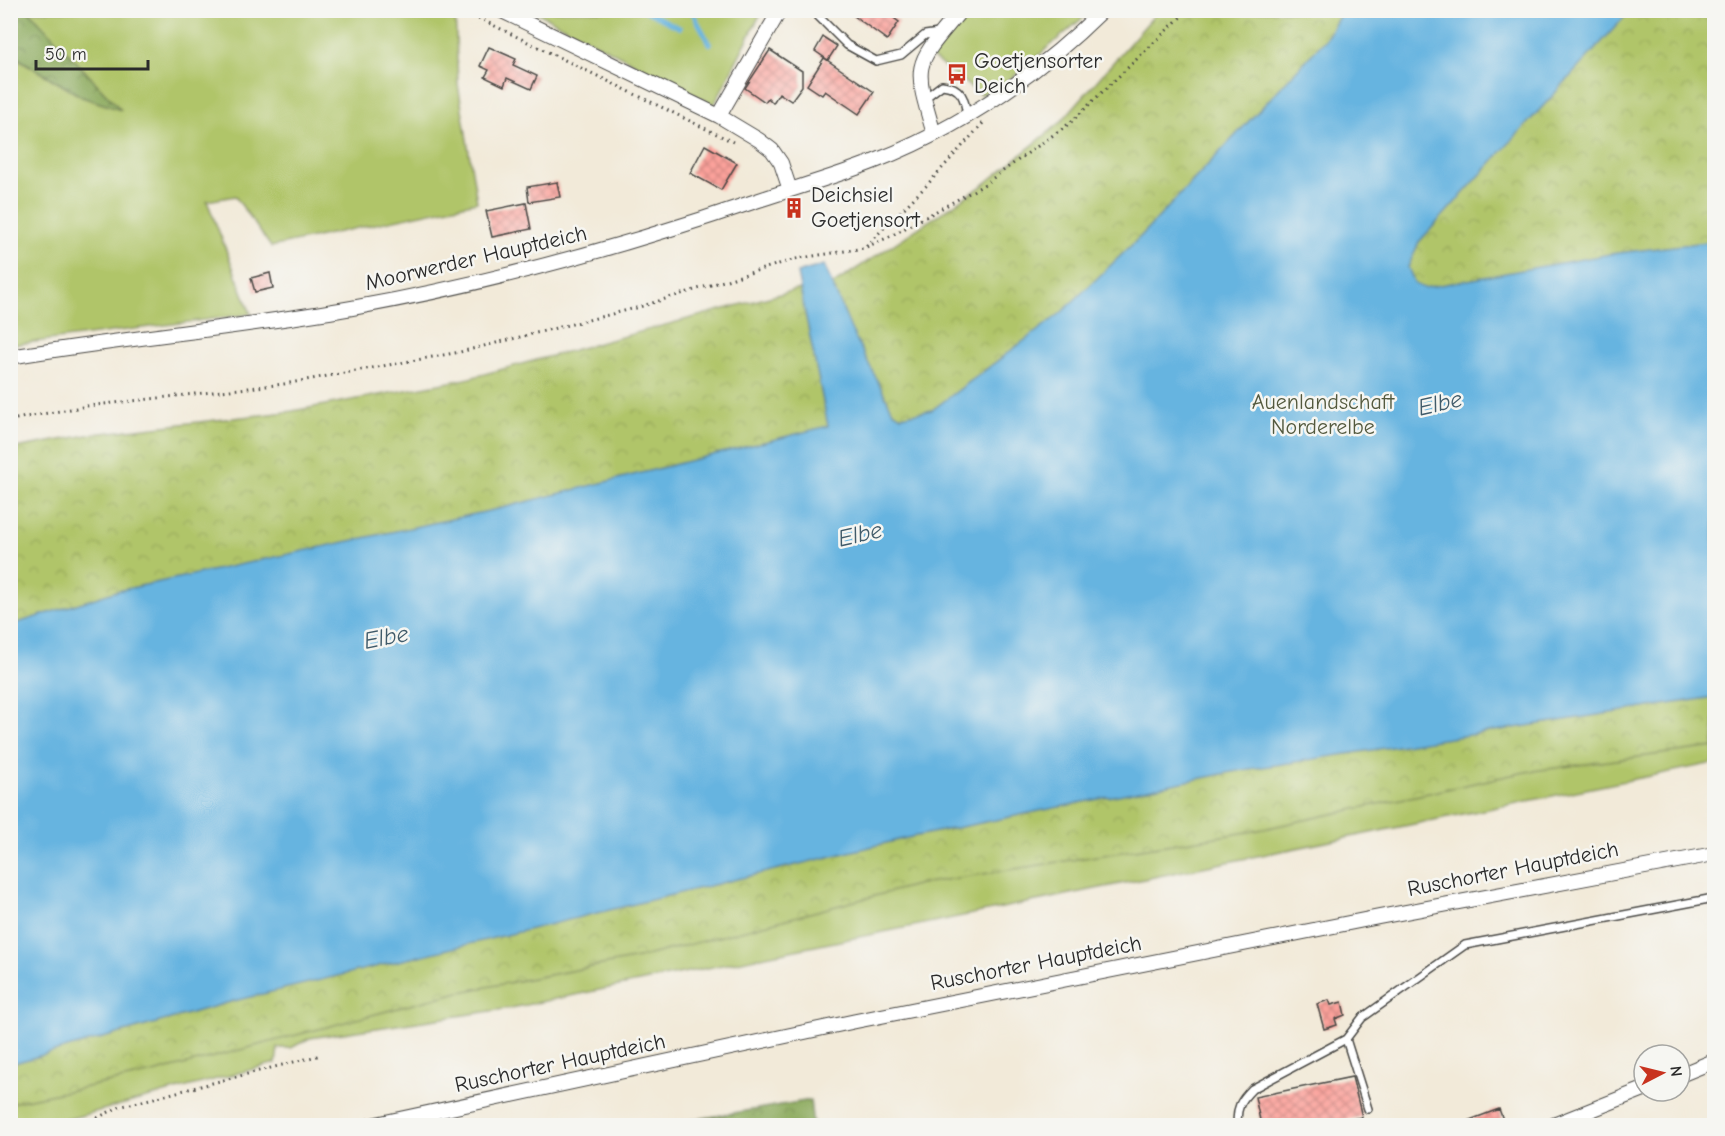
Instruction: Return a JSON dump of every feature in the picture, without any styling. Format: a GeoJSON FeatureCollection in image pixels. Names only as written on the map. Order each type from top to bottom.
{"type":"FeatureCollection","features":[{"type":"Feature","properties":{"kind":"street"},"geometry":{"type":"LineString","coordinates":[[500,10],[719,116],[772,150],[781,164],[790,190]]}},
{"type":"Feature","properties":{"kind":"street"},"geometry":{"type":"LineString","coordinates":[[719,116],[780,10]]}},
{"type":"Feature","properties":{"kind":"street"},"geometry":{"type":"LineString","coordinates":[[934,134],[924,99],[919,68],[923,55],[961,10]]}},
{"type":"Feature","properties":{"kind":"street","name":"Moorwerder Hauptdeich"},"geometry":{"type":"LineString","coordinates":[[10,357],[255,323],[445,290],[616,247],[876,160],[934,134],[989,104],[1052,58],[1103,10]]}},
{"type":"Feature","properties":{"kind":"street","name":"Ruschorter Hauptdeich"},"geometry":{"type":"LineString","coordinates":[[367,1125],[856,1021],[1379,916],[1714,854]]}},
{"type":"Feature","properties":{"kind":"street"},"geometry":{"type":"LineString","coordinates":[[1694,857],[1714,862]]}},
{"type":"Feature","properties":{"kind":"street"},"geometry":{"type":"LineString","coordinates":[[1692,1071],[1714,1061]]}},
{"type":"Feature","properties":{"kind":"street"},"geometry":{"type":"LineString","coordinates":[[1551,1125],[1632,1094]]}},
{"type":"Feature","properties":{"kind":"lane"},"geometry":{"type":"LineString","coordinates":[[812,10],[846,45],[876,61],[901,56],[925,35],[944,31]]}},
{"type":"Feature","properties":{"kind":"lane"},"geometry":{"type":"LineString","coordinates":[[924,99],[942,85],[952,86],[964,99],[967,117]]}},
{"type":"Feature","properties":{"kind":"lane"},"geometry":{"type":"LineString","coordinates":[[1238,1125],[1240,1101],[1252,1089],[1346,1039],[1362,1018],[1465,945],[1714,898]]}},
{"type":"Feature","properties":{"kind":"lane"},"geometry":{"type":"LineString","coordinates":[[1346,1039],[1368,1109]]}},
{"type":"Feature","properties":{"kind":"path"},"geometry":{"type":"LineString","coordinates":[[462,10],[742,147]]}},
{"type":"Feature","properties":{"kind":"path"},"geometry":{"type":"LineString","coordinates":[[10,420],[87,406],[284,384],[460,352],[636,308],[795,259],[864,248],[889,237],[982,186],[1070,123],[1188,10]]}},
{"type":"Feature","properties":{"kind":"path"},"geometry":{"type":"LineString","coordinates":[[864,248],[984,125],[989,104]]}},
{"type":"Feature","properties":{"kind":"path"},"geometry":{"type":"LineString","coordinates":[[81,1125],[119,1107],[321,1055]]}},
{"type":"Feature","properties":{"kind":"green space"},"geometry":{"type":"Polygon","coordinates":[[[10,11],[29,11],[121,110],[82,97],[11,54],[10,11]]]}},
{"type":"Feature","properties":{"kind":"green space"},"geometry":{"type":"Polygon","coordinates":[[[29,11],[455,11],[458,84],[477,202],[271,247],[235,196],[207,201],[251,314],[11,345],[10,54],[82,97],[120,109],[29,11]]]}},
{"type":"Feature","properties":{"kind":"green space"},"geometry":{"type":"Polygon","coordinates":[[[534,11],[762,11],[714,105],[534,11]]]}},
{"type":"Feature","properties":{"kind":"green space"},"geometry":{"type":"Polygon","coordinates":[[[967,11],[1091,11],[1013,77],[981,95],[930,56],[967,11]]]}},
{"type":"Feature","properties":{"kind":"green space","name":"Auenlandschaft Norderelbe"},"geometry":{"type":"Polygon","coordinates":[[[1158,11],[1714,11],[1714,747],[1525,772],[1254,831],[920,884],[638,958],[455,993],[153,1073],[11,1103],[11,449],[93,434],[287,412],[466,379],[795,290],[832,285],[982,186],[1060,123],[1158,11]]]}},
{"type":"Feature","properties":{"kind":"green space"},"geometry":{"type":"Polygon","coordinates":[[[1714,697],[1714,763],[511,1008],[310,1038],[291,1048],[278,1048],[276,1063],[65,1120],[11,1126],[11,1064],[1714,697]]]}},
{"type":"Feature","properties":{"kind":"green space"},"geometry":{"type":"Polygon","coordinates":[[[810,1100],[813,1125],[662,1125],[810,1100]]]}},
{"type":"Feature","properties":{"kind":"water","name":"Auenlandschaft Norderelbe"},"geometry":{"type":"Polygon","coordinates":[[[1343,10],[1630,11],[1419,242],[1408,267],[1415,284],[1424,288],[1610,254],[1714,241],[1714,697],[1237,771],[907,838],[234,1001],[11,1064],[11,625],[117,591],[498,509],[828,426],[797,273],[824,265],[851,329],[893,411],[901,416],[932,410],[1061,313],[1141,236],[1325,40],[1343,10]]]}},
{"type":"Feature","properties":{"kind":"building"},"geometry":{"type":"Polygon","coordinates":[[[846,10],[883,10],[899,22],[887,40],[846,10]]]}},
{"type":"Feature","properties":{"kind":"building"},"geometry":{"type":"Polygon","coordinates":[[[823,37],[837,46],[828,60],[815,51],[823,37]]]}},
{"type":"Feature","properties":{"kind":"building"},"geometry":{"type":"Polygon","coordinates":[[[489,47],[516,59],[513,65],[537,76],[531,89],[507,78],[504,86],[485,77],[489,70],[480,66],[489,47]]]}},
{"type":"Feature","properties":{"kind":"building"},"geometry":{"type":"Polygon","coordinates":[[[770,50],[802,71],[802,86],[791,101],[779,93],[773,103],[768,98],[765,102],[745,88],[770,50]]]}},
{"type":"Feature","properties":{"kind":"building"},"geometry":{"type":"Polygon","coordinates":[[[824,58],[874,92],[859,114],[825,91],[822,95],[807,85],[824,58]]]}},
{"type":"Feature","properties":{"kind":"building"},"geometry":{"type":"Polygon","coordinates":[[[705,145],[737,163],[721,190],[690,173],[705,145]]]}},
{"type":"Feature","properties":{"kind":"building"},"geometry":{"type":"Polygon","coordinates":[[[557,182],[560,197],[529,202],[527,187],[557,182]]]}},
{"type":"Feature","properties":{"kind":"building"},"geometry":{"type":"Polygon","coordinates":[[[526,203],[531,229],[492,237],[486,211],[526,203]]]}},
{"type":"Feature","properties":{"kind":"building"},"geometry":{"type":"Polygon","coordinates":[[[270,273],[273,288],[255,292],[251,278],[270,273]]]}},
{"type":"Feature","properties":{"kind":"building"},"geometry":{"type":"Polygon","coordinates":[[[1329,1000],[1331,1005],[1342,1002],[1345,1015],[1335,1019],[1337,1025],[1324,1029],[1317,1004],[1329,1000]]]}},
{"type":"Feature","properties":{"kind":"building"},"geometry":{"type":"Polygon","coordinates":[[[1352,1077],[1362,1117],[1321,1125],[1261,1125],[1255,1097],[1352,1077]]]}},
{"type":"Feature","properties":{"kind":"building"},"geometry":{"type":"Polygon","coordinates":[[[1499,1109],[1505,1125],[1459,1125],[1459,1124],[1499,1109]]]}},
{"type":"Feature","properties":{"kind":"waterway"},"geometry":{"type":"LineString","coordinates":[[644,10],[680,28]]}},
{"type":"Feature","properties":{"kind":"waterway"},"geometry":{"type":"LineString","coordinates":[[691,10],[710,44]]}},
{"type":"Feature","properties":{"kind":"place","name":"Goetjensorter Deich"},"geometry":{"type":"Point","coordinates":[957,74]}},
{"type":"Feature","properties":{"kind":"place","name":"Deichsiel Goetjensort"},"geometry":{"type":"Point","coordinates":[794,208]}},
{"type":"Feature","properties":{"kind":"water label","name":"Elbe"},"geometry":{"type":"Point","coordinates":[1440,403]}},
{"type":"Feature","properties":{"kind":"water label","name":"Elbe"},"geometry":{"type":"Point","coordinates":[860,534]}},
{"type":"Feature","properties":{"kind":"water label","name":"Elbe"},"geometry":{"type":"Point","coordinates":[386,637]}}]}
